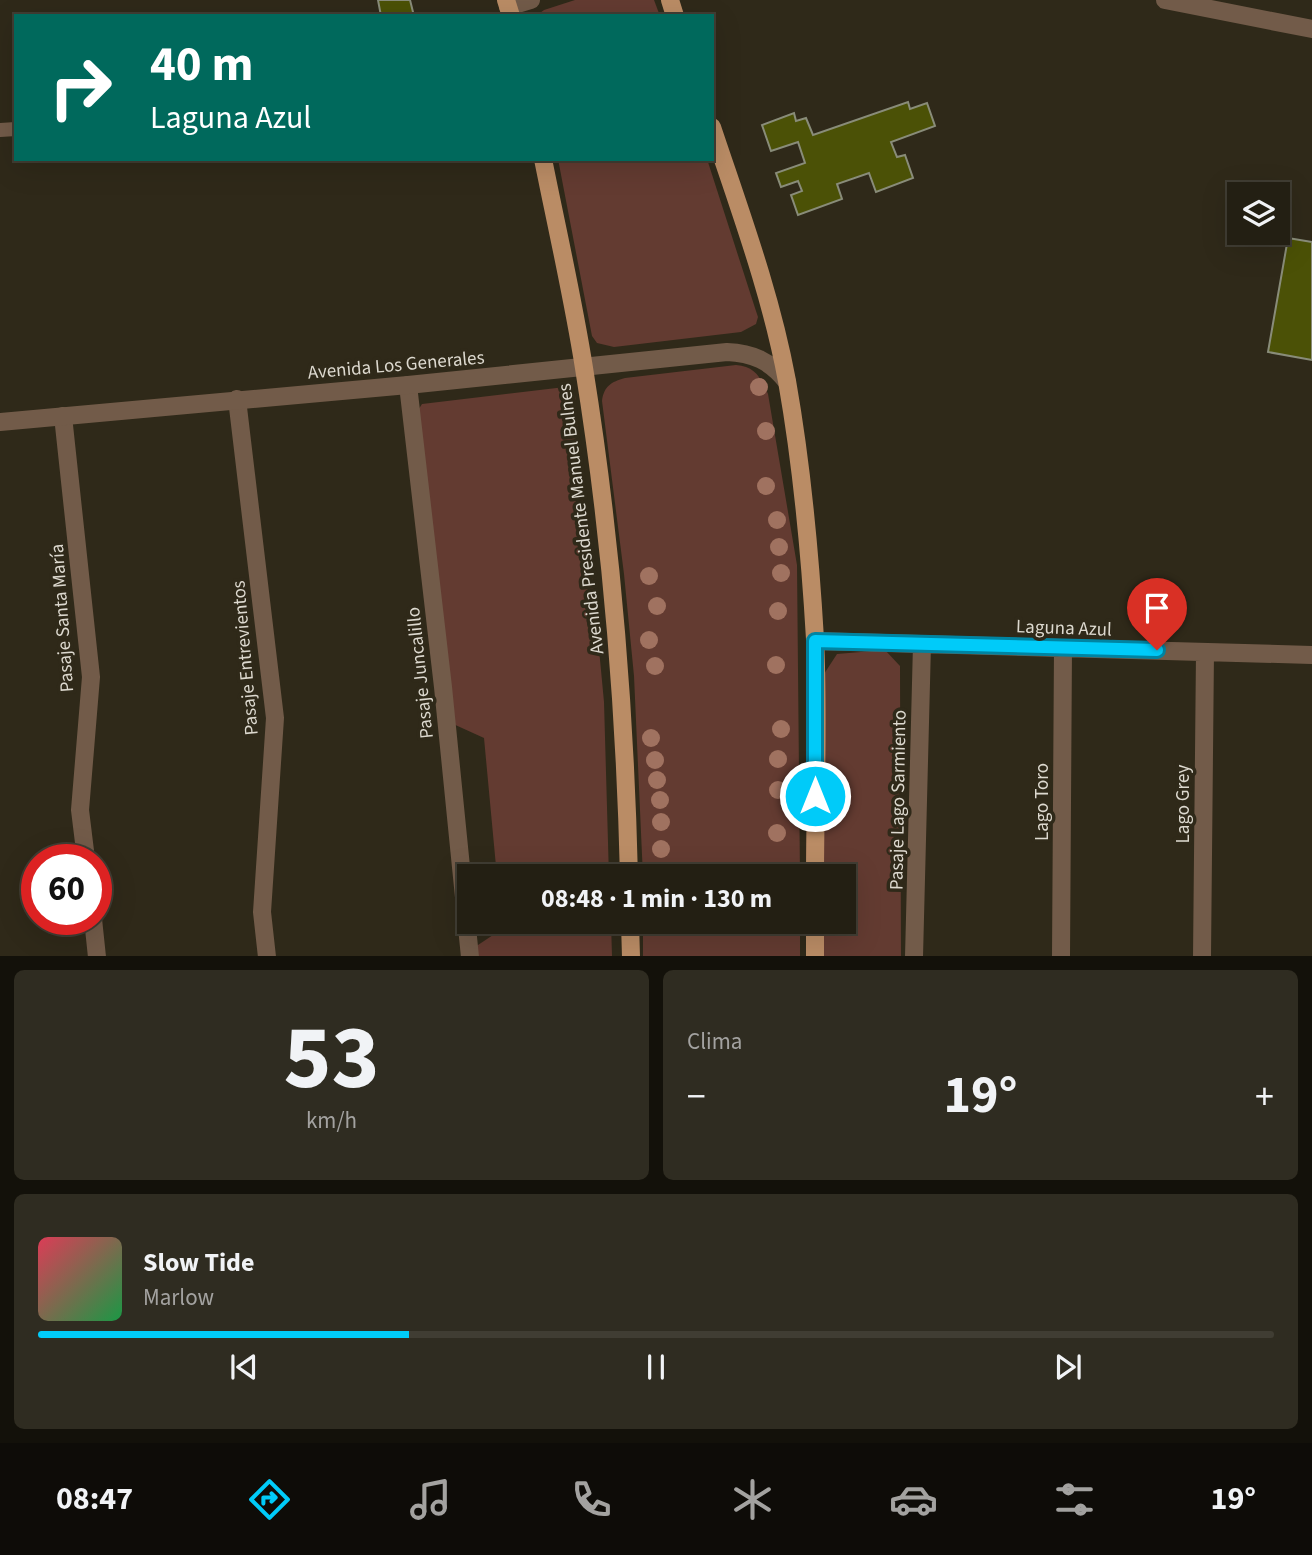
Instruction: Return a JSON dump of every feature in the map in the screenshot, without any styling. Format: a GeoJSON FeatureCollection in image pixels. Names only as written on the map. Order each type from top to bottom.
{"type":"FeatureCollection","features":[{"type":"Feature","properties":{"kind":"main road"},"geometry":{"type":"LineString","coordinates":[[714,134],[762,281],[787,382],[804,504],[815,641],[815,864]]}},
{"type":"Feature","properties":{"kind":"main road","name":"Avenida Presidente Manuel Bulnes"},"geometry":{"type":"LineString","coordinates":[[543,161],[584,367],[603,514],[618,668],[629,864]]}},
{"type":"Feature","properties":{"kind":"main road"},"geometry":{"type":"LineString","coordinates":[[630,934],[631,956]]}},
{"type":"Feature","properties":{"kind":"main road"},"geometry":{"type":"LineString","coordinates":[[815,934],[815,956]]}},
{"type":"Feature","properties":{"kind":"street"},"geometry":{"type":"LineString","coordinates":[[508,7],[531,0]]}},
{"type":"Feature","properties":{"kind":"street"},"geometry":{"type":"LineString","coordinates":[[1172,1],[1312,29]]}},
{"type":"Feature","properties":{"kind":"street","name":"Avenida Los Generales"},"geometry":{"type":"LineString","coordinates":[[0,422],[739,352],[763,360],[787,382]]}},
{"type":"Feature","properties":{"kind":"street","name":"Pasaje Juncalillo"},"geometry":{"type":"LineString","coordinates":[[408,385],[443,687],[470,956]]}},
{"type":"Feature","properties":{"kind":"street","name":"Pasaje Entrevientos"},"geometry":{"type":"LineString","coordinates":[[237,399],[275,718],[262,912],[267,956]]}},
{"type":"Feature","properties":{"kind":"street","name":"Pasaje Santa María"},"geometry":{"type":"LineString","coordinates":[[64,416],[91,677],[80,810],[84,844]]}},
{"type":"Feature","properties":{"kind":"street","name":"Laguna Azul"},"geometry":{"type":"LineString","coordinates":[[815,641],[1312,654]]}},
{"type":"Feature","properties":{"kind":"street","name":"Pasaje Lago Sarmiento"},"geometry":{"type":"LineString","coordinates":[[915,956],[922,644]]}},
{"type":"Feature","properties":{"kind":"street","name":"Lago Toro"},"geometry":{"type":"LineString","coordinates":[[1060,956],[1063,648]]}},
{"type":"Feature","properties":{"kind":"street","name":"Lago Grey"},"geometry":{"type":"LineString","coordinates":[[1202,956],[1205,652]]}},
{"type":"Feature","properties":{"kind":"street"},"geometry":{"type":"LineString","coordinates":[[95,935],[97,956]]}},
{"type":"Feature","properties":{"kind":"shaded area"},"geometry":{"type":"Polygon","coordinates":[[[575,0],[654,0],[659,14],[539,14],[575,0]]]}},
{"type":"Feature","properties":{"kind":"shaded area"},"geometry":{"type":"Polygon","coordinates":[[[558,161],[708,161],[758,317],[756,324],[741,332],[614,347],[597,343],[592,336],[558,161]]]}},
{"type":"Feature","properties":{"kind":"shaded area"},"geometry":{"type":"Polygon","coordinates":[[[736,365],[753,370],[768,394],[797,565],[800,864],[642,864],[634,676],[602,401],[609,385],[625,378],[736,365]]]}},
{"type":"Feature","properties":{"kind":"shaded area"},"geometry":{"type":"Polygon","coordinates":[[[565,387],[575,395],[604,702],[609,864],[496,864],[484,738],[451,723],[415,415],[422,404],[565,387]]]}},
{"type":"Feature","properties":{"kind":"shaded area"},"geometry":{"type":"Polygon","coordinates":[[[885,650],[900,666],[901,956],[824,956],[824,934],[856,934],[856,864],[824,864],[824,674],[837,654],[885,650]]]}},
{"type":"Feature","properties":{"kind":"shaded area"},"geometry":{"type":"Polygon","coordinates":[[[494,934],[611,934],[612,956],[476,956],[475,947],[494,934]]]}},
{"type":"Feature","properties":{"kind":"shaded area"},"geometry":{"type":"Polygon","coordinates":[[[643,934],[800,934],[800,956],[643,956],[643,934]]]}},
{"type":"Feature","properties":{"kind":"building"},"geometry":{"type":"Polygon","coordinates":[[[378,0],[410,0],[414,14],[381,14],[378,0]]]}},
{"type":"Feature","properties":{"kind":"building"},"geometry":{"type":"Polygon","coordinates":[[[908,102],[910,109],[927,103],[935,126],[891,142],[897,157],[905,155],[913,178],[876,192],[869,173],[837,184],[842,199],[798,215],[791,195],[802,191],[798,181],[781,187],[776,173],[805,163],[798,142],[771,151],[762,125],[794,113],[796,121],[806,118],[813,135],[908,102]]]}},
{"type":"Feature","properties":{"kind":"building"},"geometry":{"type":"Polygon","coordinates":[[[1290,238],[1312,242],[1312,360],[1268,352],[1287,245],[1290,245],[1290,238]]]}},
{"type":"Feature","properties":{"kind":"route"},"geometry":{"type":"LineString","coordinates":[[815,796],[815,641],[1157,650]]}}]}
